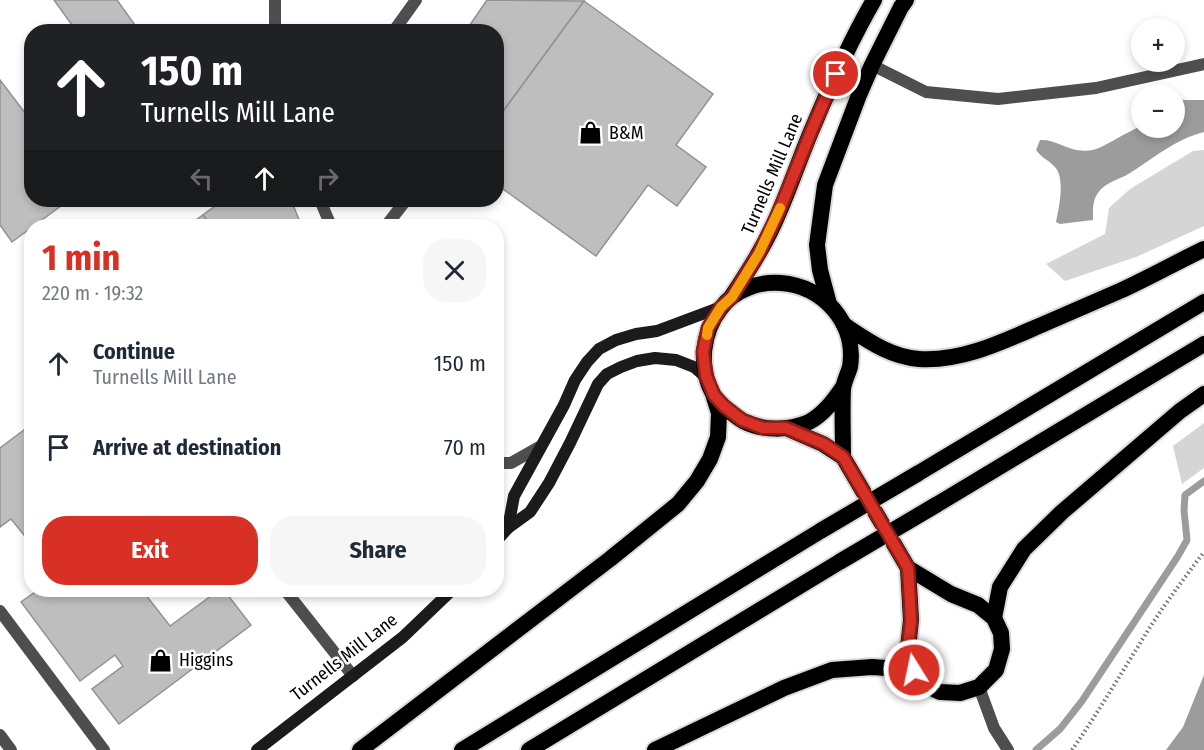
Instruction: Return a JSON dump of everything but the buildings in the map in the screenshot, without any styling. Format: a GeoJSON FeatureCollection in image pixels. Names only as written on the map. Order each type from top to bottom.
{"type":"FeatureCollection","features":[{"type":"Feature","properties":{"kind":"highway","name":"Turnells Mill Lane"},"geometry":{"type":"LineString","coordinates":[[727,302],[759,253],[777,216],[836,74],[857,28],[874,0]]}},
{"type":"Feature","properties":{"kind":"highway"},"geometry":{"type":"LineString","coordinates":[[829,304],[820,270],[817,245],[825,185],[872,65],[906,0]]}},
{"type":"Feature","properties":{"kind":"highway"},"geometry":{"type":"LineString","coordinates":[[844,326],[895,355],[917,359],[939,359],[964,354],[992,345],[1122,290],[1204,249]]}},
{"type":"Feature","properties":{"kind":"highway"},"geometry":{"type":"LineString","coordinates":[[360,750],[610,559],[678,504],[698,482],[710,459],[717,438],[719,413],[706,376],[703,352],[708,328],[727,302],[750,287],[771,282],[792,284],[812,291],[838,314],[850,345],[850,366],[843,387],[830,407],[810,421],[786,428],[763,428],[742,420],[714,395]]}},
{"type":"Feature","properties":{"kind":"highway"},"geometry":{"type":"LineString","coordinates":[[462,750],[822,530],[1204,302]]}},
{"type":"Feature","properties":{"kind":"highway"},"geometry":{"type":"LineString","coordinates":[[529,750],[1204,344]]}},
{"type":"Feature","properties":{"kind":"highway"},"geometry":{"type":"LineString","coordinates":[[843,387],[843,457]]}},
{"type":"Feature","properties":{"kind":"highway"},"geometry":{"type":"LineString","coordinates":[[994,618],[1000,587],[1024,549],[1070,505],[1180,411],[1204,394]]}},
{"type":"Feature","properties":{"kind":"highway"},"geometry":{"type":"LineString","coordinates":[[786,428],[824,444],[843,457],[908,568],[911,620],[908,648],[914,670],[923,684],[940,692],[960,693],[979,687],[996,669],[1002,649],[1001,633],[994,618],[978,606],[951,594],[908,568]]}},
{"type":"Feature","properties":{"kind":"highway"},"geometry":{"type":"LineString","coordinates":[[655,750],[784,688],[832,670],[872,666],[914,670]]}},
{"type":"Feature","properties":{"kind":"main road"},"geometry":{"type":"LineString","coordinates":[[508,528],[514,496],[564,405],[575,380],[599,349],[616,340],[657,331],[727,302]]}},
{"type":"Feature","properties":{"kind":"main road"},"geometry":{"type":"LineString","coordinates":[[504,532],[530,512],[549,483],[591,397],[607,374],[637,361],[655,358],[676,360],[694,367],[706,376]]}},
{"type":"Feature","properties":{"kind":"main road","name":"Turnells Mill Lane"},"geometry":{"type":"LineString","coordinates":[[257,750],[403,637],[445,597]]}},
{"type":"Feature","properties":{"kind":"lane"},"geometry":{"type":"LineString","coordinates":[[275,0],[275,24]]}},
{"type":"Feature","properties":{"kind":"lane"},"geometry":{"type":"LineString","coordinates":[[399,24],[416,0]]}},
{"type":"Feature","properties":{"kind":"lane"},"geometry":{"type":"LineString","coordinates":[[872,65],[926,92],[998,99],[1096,88],[1204,64]]}},
{"type":"Feature","properties":{"kind":"lane"},"geometry":{"type":"LineString","coordinates":[[391,219],[401,207]]}},
{"type":"Feature","properties":{"kind":"lane"},"geometry":{"type":"LineString","coordinates":[[504,463],[511,463],[541,446]]}},
{"type":"Feature","properties":{"kind":"lane"},"geometry":{"type":"LineString","coordinates":[[291,597],[353,676]]}},
{"type":"Feature","properties":{"kind":"lane"},"geometry":{"type":"LineString","coordinates":[[0,611],[104,750]]}},
{"type":"Feature","properties":{"kind":"lane"},"geometry":{"type":"LineString","coordinates":[[979,687],[994,728],[1008,750]]}},
{"type":"Feature","properties":{"kind":"lane"},"geometry":{"type":"LineString","coordinates":[[0,735],[11,750]]}},
{"type":"Feature","properties":{"kind":"path"},"geometry":{"type":"LineString","coordinates":[[1072,750],[1095,718],[1165,605],[1204,552]]}},
{"type":"Feature","properties":{"kind":"shaded area"},"geometry":{"type":"Polygon","coordinates":[[[1185,100],[1204,100],[1204,132],[1175,144],[1130,173],[1104,186],[1095,199],[1093,220],[1060,224],[1056,222],[1061,193],[1060,177],[1054,166],[1036,150],[1040,140],[1088,151],[1102,147],[1131,131],[1131,138],[1185,138],[1185,100]]]}},
{"type":"Feature","properties":{"kind":"shaded area"},"geometry":{"type":"Polygon","coordinates":[[[1204,150],[1204,226],[1136,257],[1065,281],[1046,264],[1105,234],[1109,208],[1130,189],[1193,151],[1204,150]]]}},
{"type":"Feature","properties":{"kind":"shaded area"},"geometry":{"type":"Polygon","coordinates":[[[1204,423],[1204,468],[1182,484],[1173,446],[1204,423]]]}},
{"type":"Feature","properties":{"kind":"shaded area"},"geometry":{"type":"Polygon","coordinates":[[[1204,675],[1204,750],[1166,750],[1183,727],[1204,675]]]}},
{"type":"Feature","properties":{"kind":"waterway"},"geometry":{"type":"LineString","coordinates":[[1036,750],[1060,729],[1082,701],[1178,556],[1187,540],[1185,495],[1204,481]]}},
{"type":"Feature","properties":{"kind":"slow traffic"},"geometry":{"type":"LineString","coordinates":[[707,335],[708,328],[721,307],[732,297],[759,253],[780,208]]}},
{"type":"Feature","properties":{"kind":"place","name":"B&M"},"geometry":{"type":"Point","coordinates":[591,133]}},
{"type":"Feature","properties":{"kind":"place","name":"Higgins"},"geometry":{"type":"Point","coordinates":[161,660]}},
{"type":"Feature","properties":{"kind":"route"},"geometry":{"type":"LineString","coordinates":[[836,74],[777,216],[759,253],[732,297],[721,307],[708,328],[703,352],[706,376],[714,395],[742,420],[763,428],[786,428],[824,444],[843,457],[908,568],[911,620],[908,648],[914,670]]}}]}
